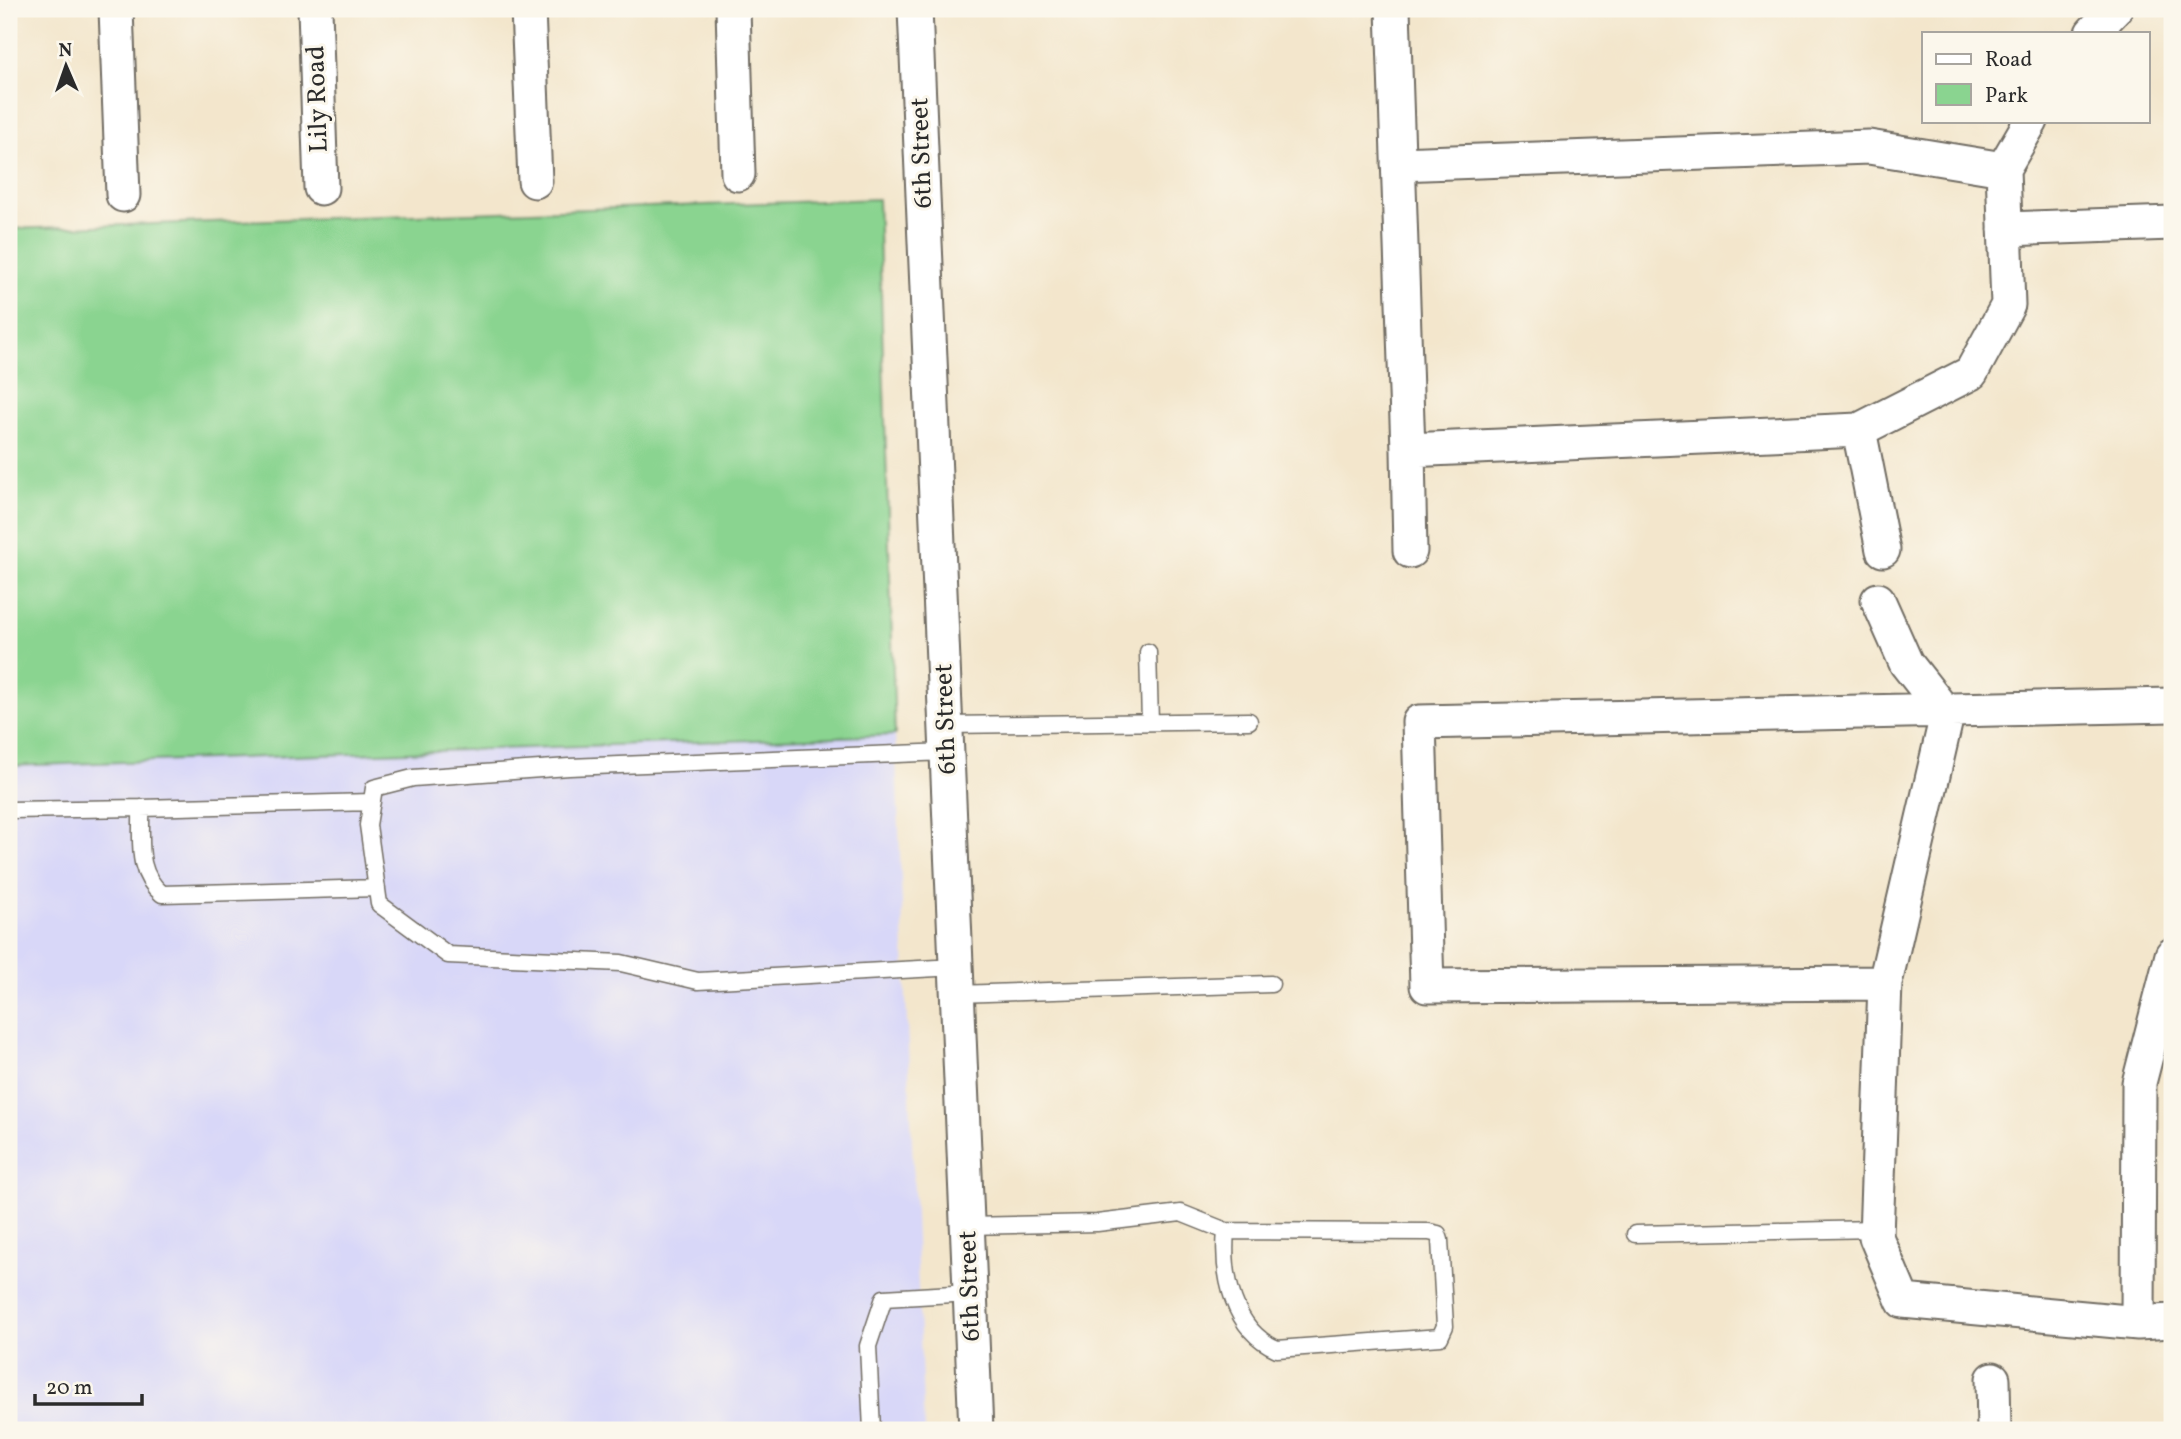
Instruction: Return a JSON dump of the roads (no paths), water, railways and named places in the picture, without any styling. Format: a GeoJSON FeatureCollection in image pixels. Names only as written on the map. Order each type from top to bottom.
{"type":"FeatureCollection","features":[{"type":"Feature","properties":{"kind":"street"},"geometry":{"type":"LineString","coordinates":[[116,9],[123,195]]}},
{"type":"Feature","properties":{"kind":"street","name":"Lily Road"},"geometry":{"type":"LineString","coordinates":[[315,9],[321,188]]}},
{"type":"Feature","properties":{"kind":"street"},"geometry":{"type":"LineString","coordinates":[[528,9],[535,181]]}},
{"type":"Feature","properties":{"kind":"street"},"geometry":{"type":"LineString","coordinates":[[733,9],[737,174]]}},
{"type":"Feature","properties":{"kind":"street","name":"6th Street"},"geometry":{"type":"LineString","coordinates":[[915,9],[976,1430]]}},
{"type":"Feature","properties":{"kind":"street"},"geometry":{"type":"LineString","coordinates":[[1393,9],[1410,551]]}},
{"type":"Feature","properties":{"kind":"street"},"geometry":{"type":"LineString","coordinates":[[2093,32],[2115,9]]}},
{"type":"Feature","properties":{"kind":"street"},"geometry":{"type":"LineString","coordinates":[[1408,450],[1859,430],[1970,373],[2008,305],[2003,169],[2030,122]]}},
{"type":"Feature","properties":{"kind":"street"},"geometry":{"type":"LineString","coordinates":[[1398,164],[1870,147],[2003,169]]}},
{"type":"Feature","properties":{"kind":"street"},"geometry":{"type":"LineString","coordinates":[[2006,229],[2172,223]]}},
{"type":"Feature","properties":{"kind":"street"},"geometry":{"type":"LineString","coordinates":[[1859,430],[1883,550]]}},
{"type":"Feature","properties":{"kind":"street"},"geometry":{"type":"LineString","coordinates":[[1878,600],[1906,663],[1947,715],[1885,983],[1876,1237],[1903,1301],[2138,1323],[2172,1321]]}},
{"type":"Feature","properties":{"kind":"street"},"geometry":{"type":"LineString","coordinates":[[1885,983],[1427,986],[1419,722],[1942,708],[2172,705]]}},
{"type":"Feature","properties":{"kind":"street"},"geometry":{"type":"LineString","coordinates":[[2138,1323],[2139,1083],[2172,954]]}},
{"type":"Feature","properties":{"kind":"street"},"geometry":{"type":"LineString","coordinates":[[1993,1379],[1994,1430]]}},
{"type":"Feature","properties":{"kind":"lane"},"geometry":{"type":"LineString","coordinates":[[1148,652],[1150,722]]}},
{"type":"Feature","properties":{"kind":"lane"},"geometry":{"type":"LineString","coordinates":[[1249,721],[1150,722],[413,778],[374,788],[368,825],[379,904],[448,955],[621,963],[698,981],[957,980],[1271,984]]}},
{"type":"Feature","properties":{"kind":"lane"},"geometry":{"type":"LineString","coordinates":[[9,810],[372,802]]}},
{"type":"Feature","properties":{"kind":"lane"},"geometry":{"type":"LineString","coordinates":[[141,808],[143,867],[147,881],[162,894],[377,888]]}},
{"type":"Feature","properties":{"kind":"lane"},"geometry":{"type":"LineString","coordinates":[[967,1226],[1097,1223],[1181,1213],[1226,1231],[1438,1234],[1445,1326],[1440,1337],[1277,1349],[1259,1342],[1240,1320],[1224,1256],[1226,1231]]}},
{"type":"Feature","properties":{"kind":"lane"},"geometry":{"type":"LineString","coordinates":[[1635,1234],[1876,1229]]}},
{"type":"Feature","properties":{"kind":"lane"},"geometry":{"type":"LineString","coordinates":[[872,1430],[868,1346],[884,1298],[970,1293]]}}]}
